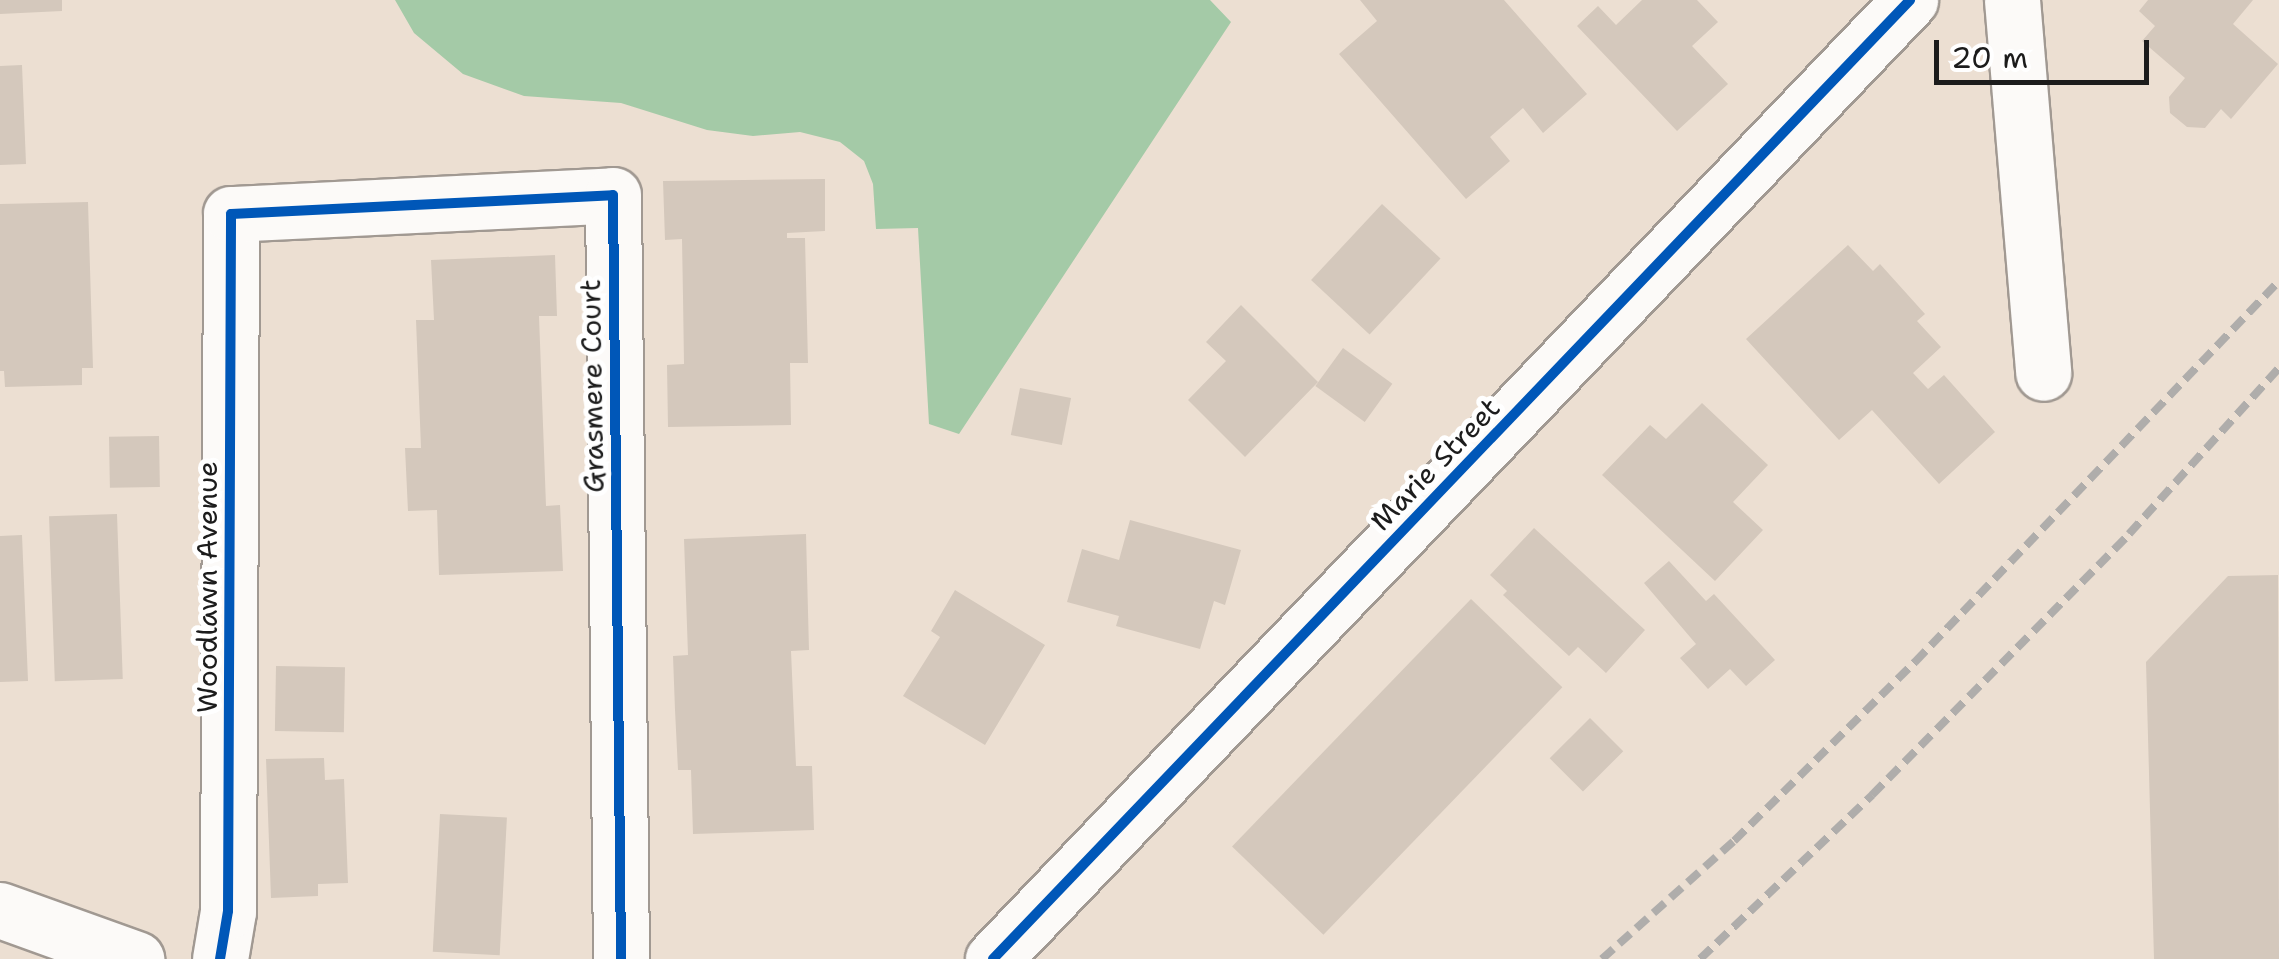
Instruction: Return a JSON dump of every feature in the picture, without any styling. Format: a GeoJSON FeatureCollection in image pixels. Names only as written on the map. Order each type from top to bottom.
{"type":"FeatureCollection","features":[{"type":"Feature","properties":{"kind":"street","name":"Marie Street"},"geometry":{"type":"LineString","coordinates":[[993,959],[1910,0]]}},
{"type":"Feature","properties":{"kind":"street"},"geometry":{"type":"LineString","coordinates":[[2012,0],[2043,373]]}},
{"type":"Feature","properties":{"kind":"street","name":"Grasmere Court"},"geometry":{"type":"LineString","coordinates":[[231,214],[613,195],[621,959]]}},
{"type":"Feature","properties":{"kind":"street","name":"Woodlawn Avenue"},"geometry":{"type":"LineString","coordinates":[[220,959],[228,911],[231,214]]}},
{"type":"Feature","properties":{"kind":"street"},"geometry":{"type":"LineString","coordinates":[[0,910],[136,959]]}},
{"type":"Feature","properties":{"kind":"green space"},"geometry":{"type":"Polygon","coordinates":[[[395,0],[1210,0],[1231,22],[959,434],[929,424],[918,228],[876,229],[873,184],[864,161],[840,142],[800,132],[753,136],[707,130],[621,103],[524,96],[463,74],[414,33],[395,0]]]}},
{"type":"Feature","properties":{"kind":"building"},"geometry":{"type":"Polygon","coordinates":[[[0,0],[62,0],[62,11],[0,14],[0,0]]]}},
{"type":"Feature","properties":{"kind":"building"},"geometry":{"type":"Polygon","coordinates":[[[1360,0],[1504,0],[1587,94],[1543,133],[1523,108],[1490,137],[1510,161],[1466,199],[1339,54],[1377,21],[1360,0]]]}},
{"type":"Feature","properties":{"kind":"building"},"geometry":{"type":"Polygon","coordinates":[[[1642,0],[1697,0],[1718,22],[1692,46],[1728,84],[1677,131],[1577,26],[1598,6],[1616,25],[1642,0]]]}},
{"type":"Feature","properties":{"kind":"building"},"geometry":{"type":"Polygon","coordinates":[[[2148,0],[2253,0],[2233,24],[2278,64],[2231,119],[2221,109],[2205,128],[2187,127],[2170,113],[2169,97],[2185,78],[2142,41],[2155,26],[2139,11],[2148,0]]]}},
{"type":"Feature","properties":{"kind":"building"},"geometry":{"type":"Polygon","coordinates":[[[22,65],[26,164],[0,165],[0,66],[22,65]]]}},
{"type":"Feature","properties":{"kind":"building"},"geometry":{"type":"Polygon","coordinates":[[[825,179],[825,231],[787,233],[787,238],[805,238],[808,363],[790,363],[791,425],[668,427],[667,365],[684,364],[682,239],[665,240],[663,181],[825,179]]]}},
{"type":"Feature","properties":{"kind":"building"},"geometry":{"type":"Polygon","coordinates":[[[88,202],[93,368],[82,368],[82,385],[5,387],[4,371],[0,371],[0,204],[88,202]]]}},
{"type":"Feature","properties":{"kind":"building"},"geometry":{"type":"Polygon","coordinates":[[[1382,204],[1441,259],[1370,335],[1311,280],[1382,204]]]}},
{"type":"Feature","properties":{"kind":"building"},"geometry":{"type":"Polygon","coordinates":[[[1848,245],[1873,271],[1880,264],[1925,314],[1917,321],[1941,347],[1913,373],[1928,389],[1944,375],[1995,432],[1939,484],[1872,410],[1839,440],[1746,339],[1848,245]]]}},
{"type":"Feature","properties":{"kind":"building"},"geometry":{"type":"Polygon","coordinates":[[[555,255],[557,316],[539,316],[546,506],[560,505],[563,571],[439,575],[437,510],[408,511],[405,448],[421,448],[416,320],[434,320],[431,260],[555,255]]]}},
{"type":"Feature","properties":{"kind":"building"},"geometry":{"type":"Polygon","coordinates":[[[1241,305],[1318,382],[1245,457],[1188,400],[1226,361],[1206,342],[1241,305]]]}},
{"type":"Feature","properties":{"kind":"building"},"geometry":{"type":"Polygon","coordinates":[[[1343,348],[1392,384],[1365,422],[1315,386],[1343,348]]]}},
{"type":"Feature","properties":{"kind":"building"},"geometry":{"type":"Polygon","coordinates":[[[1020,388],[1071,398],[1062,445],[1011,435],[1020,388]]]}},
{"type":"Feature","properties":{"kind":"building"},"geometry":{"type":"Polygon","coordinates":[[[1702,403],[1768,465],[1733,502],[1763,530],[1715,581],[1602,475],[1650,425],[1666,439],[1702,403]]]}},
{"type":"Feature","properties":{"kind":"building"},"geometry":{"type":"Polygon","coordinates":[[[159,436],[160,487],[110,488],[109,437],[159,436]]]}},
{"type":"Feature","properties":{"kind":"building"},"geometry":{"type":"Polygon","coordinates":[[[117,514],[123,679],[55,681],[49,516],[117,514]]]}},
{"type":"Feature","properties":{"kind":"building"},"geometry":{"type":"Polygon","coordinates":[[[1130,520],[1241,550],[1225,605],[1214,601],[1200,649],[1116,626],[1119,616],[1067,602],[1082,549],[1119,560],[1130,520]]]}},
{"type":"Feature","properties":{"kind":"building"},"geometry":{"type":"Polygon","coordinates":[[[1534,528],[1645,630],[1606,673],[1578,647],[1569,656],[1503,595],[1507,591],[1490,575],[1534,528]]]}},
{"type":"Feature","properties":{"kind":"building"},"geometry":{"type":"Polygon","coordinates":[[[806,534],[809,650],[791,651],[796,766],[812,766],[814,830],[693,834],[691,770],[678,770],[673,656],[688,655],[684,539],[806,534]]]}},
{"type":"Feature","properties":{"kind":"building"},"geometry":{"type":"Polygon","coordinates":[[[22,535],[28,681],[0,682],[0,536],[22,535]]]}},
{"type":"Feature","properties":{"kind":"building"},"geometry":{"type":"Polygon","coordinates":[[[1669,561],[1706,601],[1714,594],[1775,660],[1746,686],[1730,669],[1708,689],[1680,658],[1696,644],[1644,583],[1669,561]]]}},
{"type":"Feature","properties":{"kind":"building"},"geometry":{"type":"Polygon","coordinates":[[[2278,575],[2279,959],[2154,959],[2146,662],[2228,576],[2278,575]]]}},
{"type":"Feature","properties":{"kind":"building"},"geometry":{"type":"Polygon","coordinates":[[[955,590],[1045,645],[985,745],[903,696],[940,637],[931,631],[955,590]]]}},
{"type":"Feature","properties":{"kind":"building"},"geometry":{"type":"Polygon","coordinates":[[[1471,599],[1562,687],[1323,935],[1232,846],[1471,599]]]}},
{"type":"Feature","properties":{"kind":"building"},"geometry":{"type":"Polygon","coordinates":[[[276,666],[345,667],[344,732],[275,731],[276,666]]]}},
{"type":"Feature","properties":{"kind":"building"},"geometry":{"type":"Polygon","coordinates":[[[1590,718],[1623,751],[1583,792],[1550,758],[1590,718]]]}},
{"type":"Feature","properties":{"kind":"building"},"geometry":{"type":"Polygon","coordinates":[[[324,758],[325,780],[344,779],[348,883],[318,884],[318,896],[271,898],[266,759],[324,758]]]}},
{"type":"Feature","properties":{"kind":"building"},"geometry":{"type":"Polygon","coordinates":[[[440,814],[507,818],[500,955],[433,952],[440,814]]]}},
{"type":"Feature","properties":{"kind":"railway"},"geometry":{"type":"LineString","coordinates":[[1602,959],[1734,841],[1915,662],[2279,281]]}},
{"type":"Feature","properties":{"kind":"railway"},"geometry":{"type":"LineString","coordinates":[[1700,959],[1872,795],[2129,534],[2279,368]]}},
{"type":"Feature","properties":{"kind":"cycle path"},"geometry":{"type":"LineString","coordinates":[[993,959],[1910,0]]}},
{"type":"Feature","properties":{"kind":"cycle path"},"geometry":{"type":"LineString","coordinates":[[220,959],[228,911],[231,214],[613,195],[621,959]]}}]}
